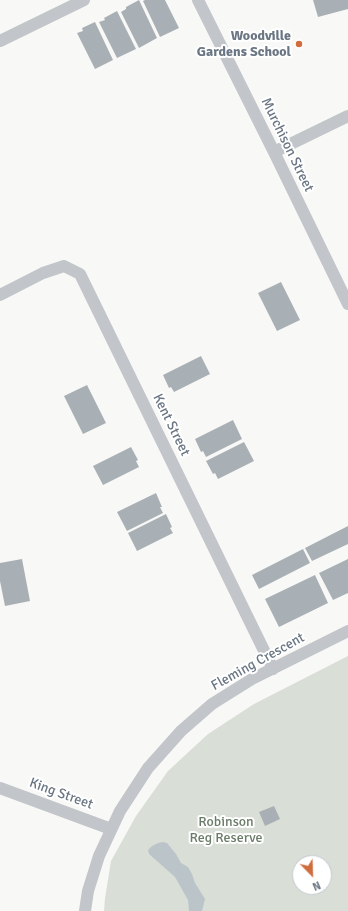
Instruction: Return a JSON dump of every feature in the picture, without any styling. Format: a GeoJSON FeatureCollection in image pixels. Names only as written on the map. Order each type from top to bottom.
{"type":"FeatureCollection","features":[{"type":"Feature","properties":{"kind":"street"},"geometry":{"type":"LineString","coordinates":[[0,41],[84,0]]}},
{"type":"Feature","properties":{"kind":"street","name":"Murchison Street"},"geometry":{"type":"LineString","coordinates":[[198,0],[348,304]]}},
{"type":"Feature","properties":{"kind":"street"},"geometry":{"type":"LineString","coordinates":[[274,152],[348,116]]}},
{"type":"Feature","properties":{"kind":"street","name":"Kent Street"},"geometry":{"type":"LineString","coordinates":[[0,295],[43,273],[64,266],[80,274],[273,669]]}},
{"type":"Feature","properties":{"kind":"street","name":"Fleming Crescent"},"geometry":{"type":"LineString","coordinates":[[85,911],[88,891],[99,856],[120,811],[148,768],[181,731],[212,704],[252,679],[348,631]]}},
{"type":"Feature","properties":{"kind":"street","name":"King Street"},"geometry":{"type":"LineString","coordinates":[[0,788],[111,829]]}},
{"type":"Feature","properties":{"kind":"green space","name":"Robinson Reg Reserve"},"geometry":{"type":"Polygon","coordinates":[[[348,656],[348,911],[104,911],[111,861],[136,816],[168,771],[208,734],[254,704],[348,656]]]}},
{"type":"Feature","properties":{"kind":"shaded area"},"geometry":{"type":"Polygon","coordinates":[[[163,842],[167,843],[181,863],[188,867],[192,874],[195,883],[205,899],[202,911],[189,911],[188,900],[175,877],[149,854],[148,850],[152,846],[163,842]]]}},
{"type":"Feature","properties":{"kind":"building"},"geometry":{"type":"Polygon","coordinates":[[[139,0],[157,38],[139,48],[121,12],[126,9],[126,7],[139,0]]]}},
{"type":"Feature","properties":{"kind":"building"},"geometry":{"type":"Polygon","coordinates":[[[165,0],[179,28],[160,37],[143,1],[165,0]]]}},
{"type":"Feature","properties":{"kind":"building"},"geometry":{"type":"Polygon","coordinates":[[[313,0],[348,0],[348,9],[318,17],[313,0]]]}},
{"type":"Feature","properties":{"kind":"building"},"geometry":{"type":"Polygon","coordinates":[[[117,11],[136,49],[117,58],[99,22],[105,20],[104,18],[117,11]]]}},
{"type":"Feature","properties":{"kind":"building"},"geometry":{"type":"Polygon","coordinates":[[[95,22],[113,60],[95,69],[77,33],[83,31],[82,28],[95,22]]]}},
{"type":"Feature","properties":{"kind":"building"},"geometry":{"type":"Polygon","coordinates":[[[281,282],[300,320],[277,331],[258,293],[281,282]]]}},
{"type":"Feature","properties":{"kind":"building"},"geometry":{"type":"Polygon","coordinates":[[[201,356],[210,374],[174,392],[171,387],[169,388],[163,375],[201,356]]]}},
{"type":"Feature","properties":{"kind":"building"},"geometry":{"type":"Polygon","coordinates":[[[87,385],[106,423],[83,434],[64,396],[87,385]]]}},
{"type":"Feature","properties":{"kind":"building"},"geometry":{"type":"Polygon","coordinates":[[[233,420],[242,439],[206,457],[203,451],[201,452],[195,439],[233,420]]]}},
{"type":"Feature","properties":{"kind":"building"},"geometry":{"type":"Polygon","coordinates":[[[244,442],[254,461],[218,479],[215,473],[213,474],[206,461],[244,442]]]}},
{"type":"Feature","properties":{"kind":"building"},"geometry":{"type":"Polygon","coordinates":[[[131,447],[138,460],[136,461],[139,467],[103,485],[93,466],[131,447]]]}},
{"type":"Feature","properties":{"kind":"building"},"geometry":{"type":"Polygon","coordinates":[[[156,493],[163,513],[127,531],[117,512],[156,493]]]}},
{"type":"Feature","properties":{"kind":"building"},"geometry":{"type":"Polygon","coordinates":[[[166,514],[173,533],[137,551],[128,533],[166,514]]]}},
{"type":"Feature","properties":{"kind":"building"},"geometry":{"type":"Polygon","coordinates":[[[348,526],[348,544],[312,561],[305,548],[348,526]]]}},
{"type":"Feature","properties":{"kind":"building"},"geometry":{"type":"Polygon","coordinates":[[[303,549],[310,563],[259,589],[252,575],[303,549]]]}},
{"type":"Feature","properties":{"kind":"building"},"geometry":{"type":"Polygon","coordinates":[[[22,559],[30,601],[5,606],[0,581],[0,563],[22,559]]]}},
{"type":"Feature","properties":{"kind":"building"},"geometry":{"type":"Polygon","coordinates":[[[348,559],[348,593],[333,600],[319,573],[348,559]]]}},
{"type":"Feature","properties":{"kind":"building"},"geometry":{"type":"Polygon","coordinates":[[[315,575],[328,603],[279,627],[265,599],[315,575]]]}},
{"type":"Feature","properties":{"kind":"building"},"geometry":{"type":"Polygon","coordinates":[[[274,806],[280,819],[265,826],[259,812],[274,806]]]}},
{"type":"Feature","properties":{"kind":"place","name":"Woodville Gardens School"},"geometry":{"type":"Point","coordinates":[299,44]}}]}
